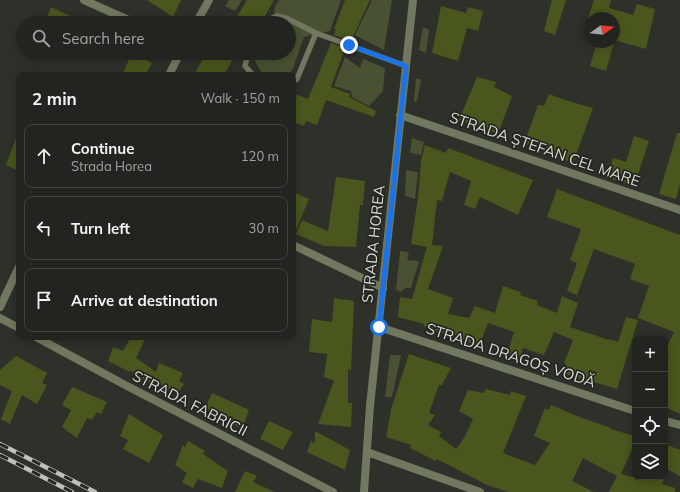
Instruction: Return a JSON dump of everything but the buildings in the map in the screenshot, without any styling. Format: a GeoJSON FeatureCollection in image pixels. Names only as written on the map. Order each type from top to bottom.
{"type":"FeatureCollection","features":[{"type":"Feature","properties":{"kind":"street"},"geometry":{"type":"LineString","coordinates":[[84,0],[119,16]]}},
{"type":"Feature","properties":{"kind":"street"},"geometry":{"type":"LineString","coordinates":[[200,16],[209,0]]}},
{"type":"Feature","properties":{"kind":"street","name":"STRADA HOREA"},"geometry":{"type":"LineString","coordinates":[[364,492],[370,406],[413,0]]}},
{"type":"Feature","properties":{"kind":"street"},"geometry":{"type":"LineString","coordinates":[[170,72],[176,60]]}},
{"type":"Feature","properties":{"kind":"street","name":"STRADA ȘTEFAN CEL MARE"},"geometry":{"type":"LineString","coordinates":[[400,115],[680,210]]}},
{"type":"Feature","properties":{"kind":"street"},"geometry":{"type":"LineString","coordinates":[[296,246],[383,288]]}},
{"type":"Feature","properties":{"kind":"street"},"geometry":{"type":"LineString","coordinates":[[0,307],[16,273]]}},
{"type":"Feature","properties":{"kind":"street"},"geometry":{"type":"LineString","coordinates":[[0,318],[16,326]]}},
{"type":"Feature","properties":{"kind":"street","name":"STRADA DRAGOȘ VODĂ"},"geometry":{"type":"LineString","coordinates":[[379,327],[632,410]]}},
{"type":"Feature","properties":{"kind":"street","name":"STRADA FABRICII"},"geometry":{"type":"LineString","coordinates":[[42,340],[134,390],[333,492]]}},
{"type":"Feature","properties":{"kind":"street"},"geometry":{"type":"LineString","coordinates":[[668,422],[680,426]]}},
{"type":"Feature","properties":{"kind":"street"},"geometry":{"type":"LineString","coordinates":[[367,452],[480,492]]}},
{"type":"Feature","properties":{"kind":"lane"},"geometry":{"type":"LineString","coordinates":[[296,23],[316,33],[406,66]]}},
{"type":"Feature","properties":{"kind":"lane"},"geometry":{"type":"LineString","coordinates":[[296,80],[316,33]]}},
{"type":"Feature","properties":{"kind":"lane"},"geometry":{"type":"LineString","coordinates":[[247,60],[246,66],[251,72]]}},
{"type":"Feature","properties":{"kind":"green space"},"geometry":{"type":"Polygon","coordinates":[[[229,0],[242,0],[235,11],[225,6],[229,0]]]}},
{"type":"Feature","properties":{"kind":"green space"},"geometry":{"type":"Polygon","coordinates":[[[279,0],[341,0],[330,31],[304,37],[296,60],[296,16],[274,16],[275,6],[279,0]]]}},
{"type":"Feature","properties":{"kind":"green space"},"geometry":{"type":"Polygon","coordinates":[[[372,0],[392,0],[384,50],[355,35],[372,0]]]}},
{"type":"Feature","properties":{"kind":"green space"},"geometry":{"type":"Polygon","coordinates":[[[423,27],[429,30],[426,53],[419,50],[423,27]]]}},
{"type":"Feature","properties":{"kind":"green space"},"geometry":{"type":"Polygon","coordinates":[[[345,57],[360,68],[363,59],[385,68],[383,91],[369,106],[352,97],[351,91],[334,86],[345,57]]]}},
{"type":"Feature","properties":{"kind":"green space"},"geometry":{"type":"Polygon","coordinates":[[[255,60],[296,60],[292,71],[290,72],[262,72],[255,60]]]}},
{"type":"Feature","properties":{"kind":"green space"},"geometry":{"type":"Polygon","coordinates":[[[416,78],[421,80],[417,101],[415,103],[414,99],[416,78]]]}},
{"type":"Feature","properties":{"kind":"green space"},"geometry":{"type":"Polygon","coordinates":[[[412,138],[424,142],[421,155],[410,153],[412,138]]]}},
{"type":"Feature","properties":{"kind":"green space"},"geometry":{"type":"Polygon","coordinates":[[[406,170],[418,172],[415,199],[405,196],[406,170]]]}},
{"type":"Feature","properties":{"kind":"green space"},"geometry":{"type":"Polygon","coordinates":[[[400,251],[409,252],[407,260],[419,261],[411,288],[405,288],[401,292],[396,290],[400,251]]]}},
{"type":"Feature","properties":{"kind":"green space"},"geometry":{"type":"Polygon","coordinates":[[[390,355],[401,355],[392,397],[385,397],[390,355]]]}},
{"type":"Feature","properties":{"kind":"railway"},"geometry":{"type":"LineString","coordinates":[[0,444],[95,492]]}},
{"type":"Feature","properties":{"kind":"railway"},"geometry":{"type":"LineString","coordinates":[[0,455],[72,492]]}},
{"type":"Feature","properties":{"kind":"route"},"geometry":{"type":"LineString","coordinates":[[349,45],[406,66],[379,327]]}}]}
